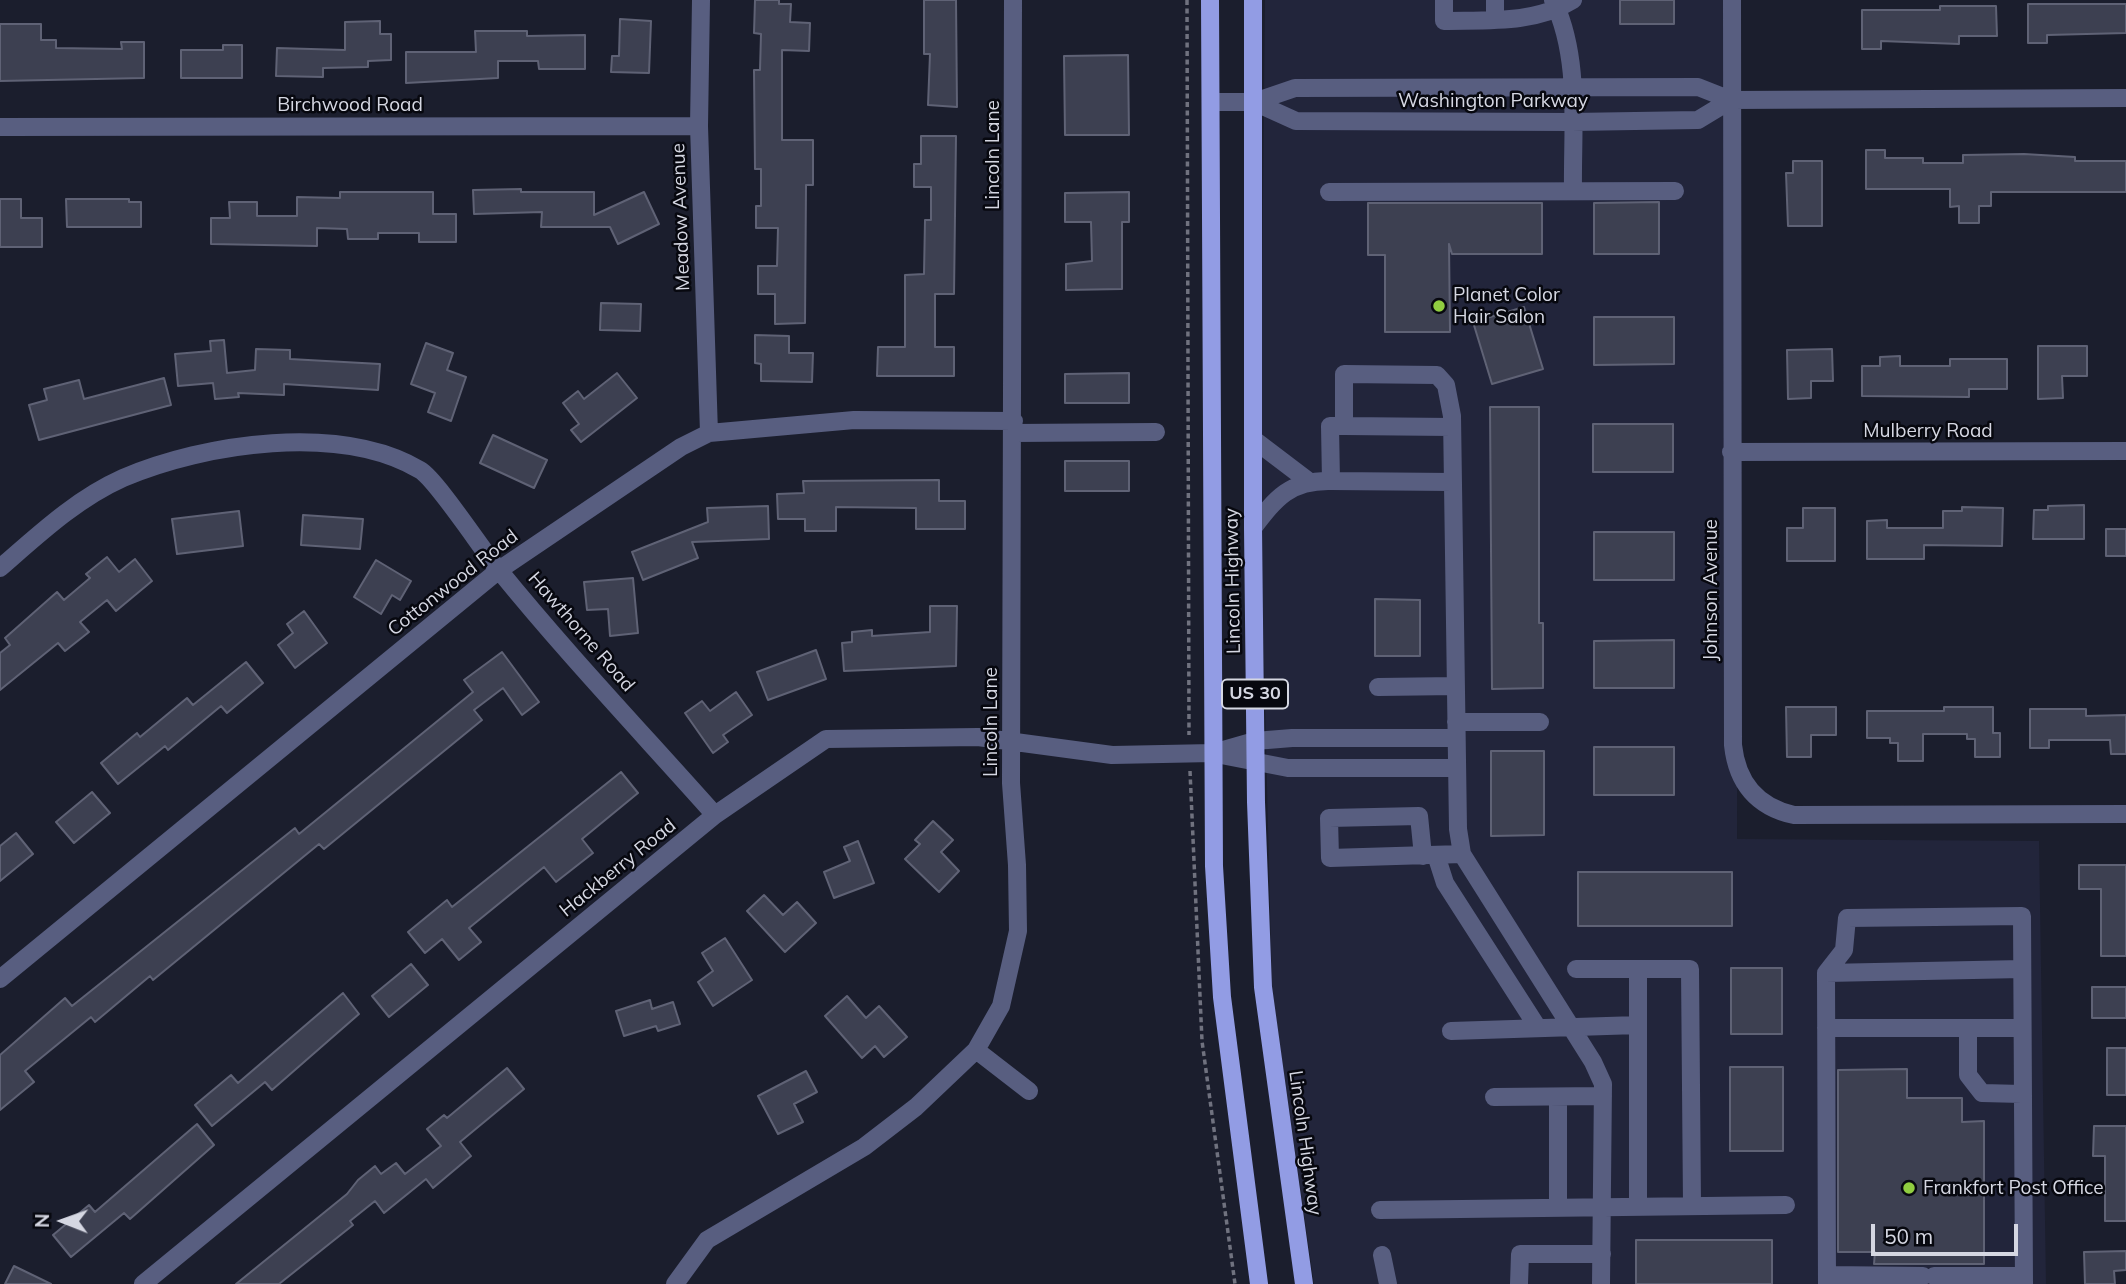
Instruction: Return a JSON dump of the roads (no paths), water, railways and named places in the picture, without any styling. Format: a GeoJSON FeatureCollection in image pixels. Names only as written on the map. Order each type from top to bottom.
{"type":"FeatureCollection","features":[{"type":"Feature","properties":{"kind":"main road","name":"Lincoln Highway"},"geometry":{"type":"LineString","coordinates":[[1210,0],[1214,866],[1222,997],[1259,1284]]}},
{"type":"Feature","properties":{"kind":"main road","name":"Lincoln Highway"},"geometry":{"type":"LineString","coordinates":[[1253,0],[1253,528],[1255,741],[1262,987],[1304,1284]]}},
{"type":"Feature","properties":{"kind":"street","name":"Meadow Avenue"},"geometry":{"type":"LineString","coordinates":[[701,0],[699,126],[709,433]]}},
{"type":"Feature","properties":{"kind":"street","name":"Lincoln Lane"},"geometry":{"type":"LineString","coordinates":[[675,1284],[707,1240],[864,1147],[916,1107],[976,1050],[1001,1006],[1018,931],[1011,740],[1014,427],[1013,0]]}},
{"type":"Feature","properties":{"kind":"street"},"geometry":{"type":"LineString","coordinates":[[1444,0],[1444,21],[1522,18],[1561,3],[1572,89],[1573,191]]}},
{"type":"Feature","properties":{"kind":"street"},"geometry":{"type":"LineString","coordinates":[[1495,0],[1495,20]]}},
{"type":"Feature","properties":{"kind":"street","name":"Johnson Avenue"},"geometry":{"type":"LineString","coordinates":[[1732,0],[1733,745],[1741,778],[1753,795],[1765,805],[1781,813],[1806,816],[2126,814]]}},
{"type":"Feature","properties":{"kind":"street","name":"Washington Parkway"},"geometry":{"type":"LineString","coordinates":[[1211,102],[1254,102],[1294,88],[1698,88],[1731,100],[2126,98]]}},
{"type":"Feature","properties":{"kind":"street","name":"Washington Parkway"},"geometry":{"type":"LineString","coordinates":[[1254,102],[1296,121],[1572,122],[1698,120],[1731,100]]}},
{"type":"Feature","properties":{"kind":"street","name":"Birchwood Road"},"geometry":{"type":"LineString","coordinates":[[0,127],[699,126]]}},
{"type":"Feature","properties":{"kind":"street"},"geometry":{"type":"LineString","coordinates":[[1329,192],[1675,191]]}},
{"type":"Feature","properties":{"kind":"street"},"geometry":{"type":"LineString","coordinates":[[1344,426],[1344,374],[1437,374],[1446,385],[1452,427],[1458,829],[1462,854],[1593,1062],[1603,1084],[1601,1284]]}},
{"type":"Feature","properties":{"kind":"street","name":"Cottonwood Road"},"geometry":{"type":"LineString","coordinates":[[0,979],[499,570],[681,447],[709,433],[854,420],[1156,432]]}},
{"type":"Feature","properties":{"kind":"street"},"geometry":{"type":"LineString","coordinates":[[1331,481],[1330,426],[1452,427]]}},
{"type":"Feature","properties":{"kind":"street"},"geometry":{"type":"LineString","coordinates":[[1253,439],[1272,457],[1307,480],[1453,482]]}},
{"type":"Feature","properties":{"kind":"street","name":"Hawthorne Road"},"geometry":{"type":"LineString","coordinates":[[0,568],[67,510],[123,479],[206,452],[282,443],[360,447],[422,471],[499,570],[715,815]]}},
{"type":"Feature","properties":{"kind":"street","name":"Mulberry Road"},"geometry":{"type":"LineString","coordinates":[[1731,453],[2126,451]]}},
{"type":"Feature","properties":{"kind":"street"},"geometry":{"type":"LineString","coordinates":[[1253,528],[1273,502],[1307,480]]}},
{"type":"Feature","properties":{"kind":"street"},"geometry":{"type":"LineString","coordinates":[[1378,687],[1456,686]]}},
{"type":"Feature","properties":{"kind":"street"},"geometry":{"type":"LineString","coordinates":[[1213,753],[1255,741],[1292,737],[1456,730],[1540,722]]}},
{"type":"Feature","properties":{"kind":"street","name":"Hackberry Road"},"geometry":{"type":"LineString","coordinates":[[143,1284],[715,815],[826,739],[978,737],[1112,755],[1213,753]]}},
{"type":"Feature","properties":{"kind":"street"},"geometry":{"type":"LineString","coordinates":[[1213,753],[1288,768],[1457,768]]}},
{"type":"Feature","properties":{"kind":"street"},"geometry":{"type":"LineString","coordinates":[[1462,854],[1429,855],[1330,858],[1329,818],[1419,816],[1429,855],[1538,1028]]}},
{"type":"Feature","properties":{"kind":"street"},"geometry":{"type":"LineString","coordinates":[[2022,916],[2022,969],[2024,1280],[1929,1276],[1826,1280],[1826,973],[1844,950],[1847,918],[2022,916]]}},
{"type":"Feature","properties":{"kind":"street"},"geometry":{"type":"LineString","coordinates":[[1576,969],[1690,969],[1692,1205]]}},
{"type":"Feature","properties":{"kind":"street"},"geometry":{"type":"LineString","coordinates":[[1638,969],[1638,1205]]}},
{"type":"Feature","properties":{"kind":"street"},"geometry":{"type":"LineString","coordinates":[[1826,973],[2022,969]]}},
{"type":"Feature","properties":{"kind":"street"},"geometry":{"type":"LineString","coordinates":[[1451,1031],[1638,1025]]}},
{"type":"Feature","properties":{"kind":"street"},"geometry":{"type":"LineString","coordinates":[[1826,1028],[2022,1028]]}},
{"type":"Feature","properties":{"kind":"street"},"geometry":{"type":"LineString","coordinates":[[1968,1028],[1968,1075],[1971,1082],[1982,1093],[2022,1094]]}},
{"type":"Feature","properties":{"kind":"street"},"geometry":{"type":"LineString","coordinates":[[976,1050],[1028,1091]]}},
{"type":"Feature","properties":{"kind":"street"},"geometry":{"type":"LineString","coordinates":[[1494,1097],[1603,1096]]}},
{"type":"Feature","properties":{"kind":"street"},"geometry":{"type":"LineString","coordinates":[[1558,1098],[1558,1206]]}},
{"type":"Feature","properties":{"kind":"street"},"geometry":{"type":"LineString","coordinates":[[1380,1210],[1603,1205],[1786,1205]]}},
{"type":"Feature","properties":{"kind":"street"},"geometry":{"type":"LineString","coordinates":[[1519,1284],[1520,1254],[1602,1254]]}},
{"type":"Feature","properties":{"kind":"street"},"geometry":{"type":"LineString","coordinates":[[1382,1255],[1388,1284]]}},
{"type":"Feature","properties":{"kind":"place","name":"Planet Color Hair Salon"},"geometry":{"type":"Point","coordinates":[1439,306]}},
{"type":"Feature","properties":{"kind":"place","name":"Frankfort Post Office"},"geometry":{"type":"Point","coordinates":[1909,1188]}}]}
